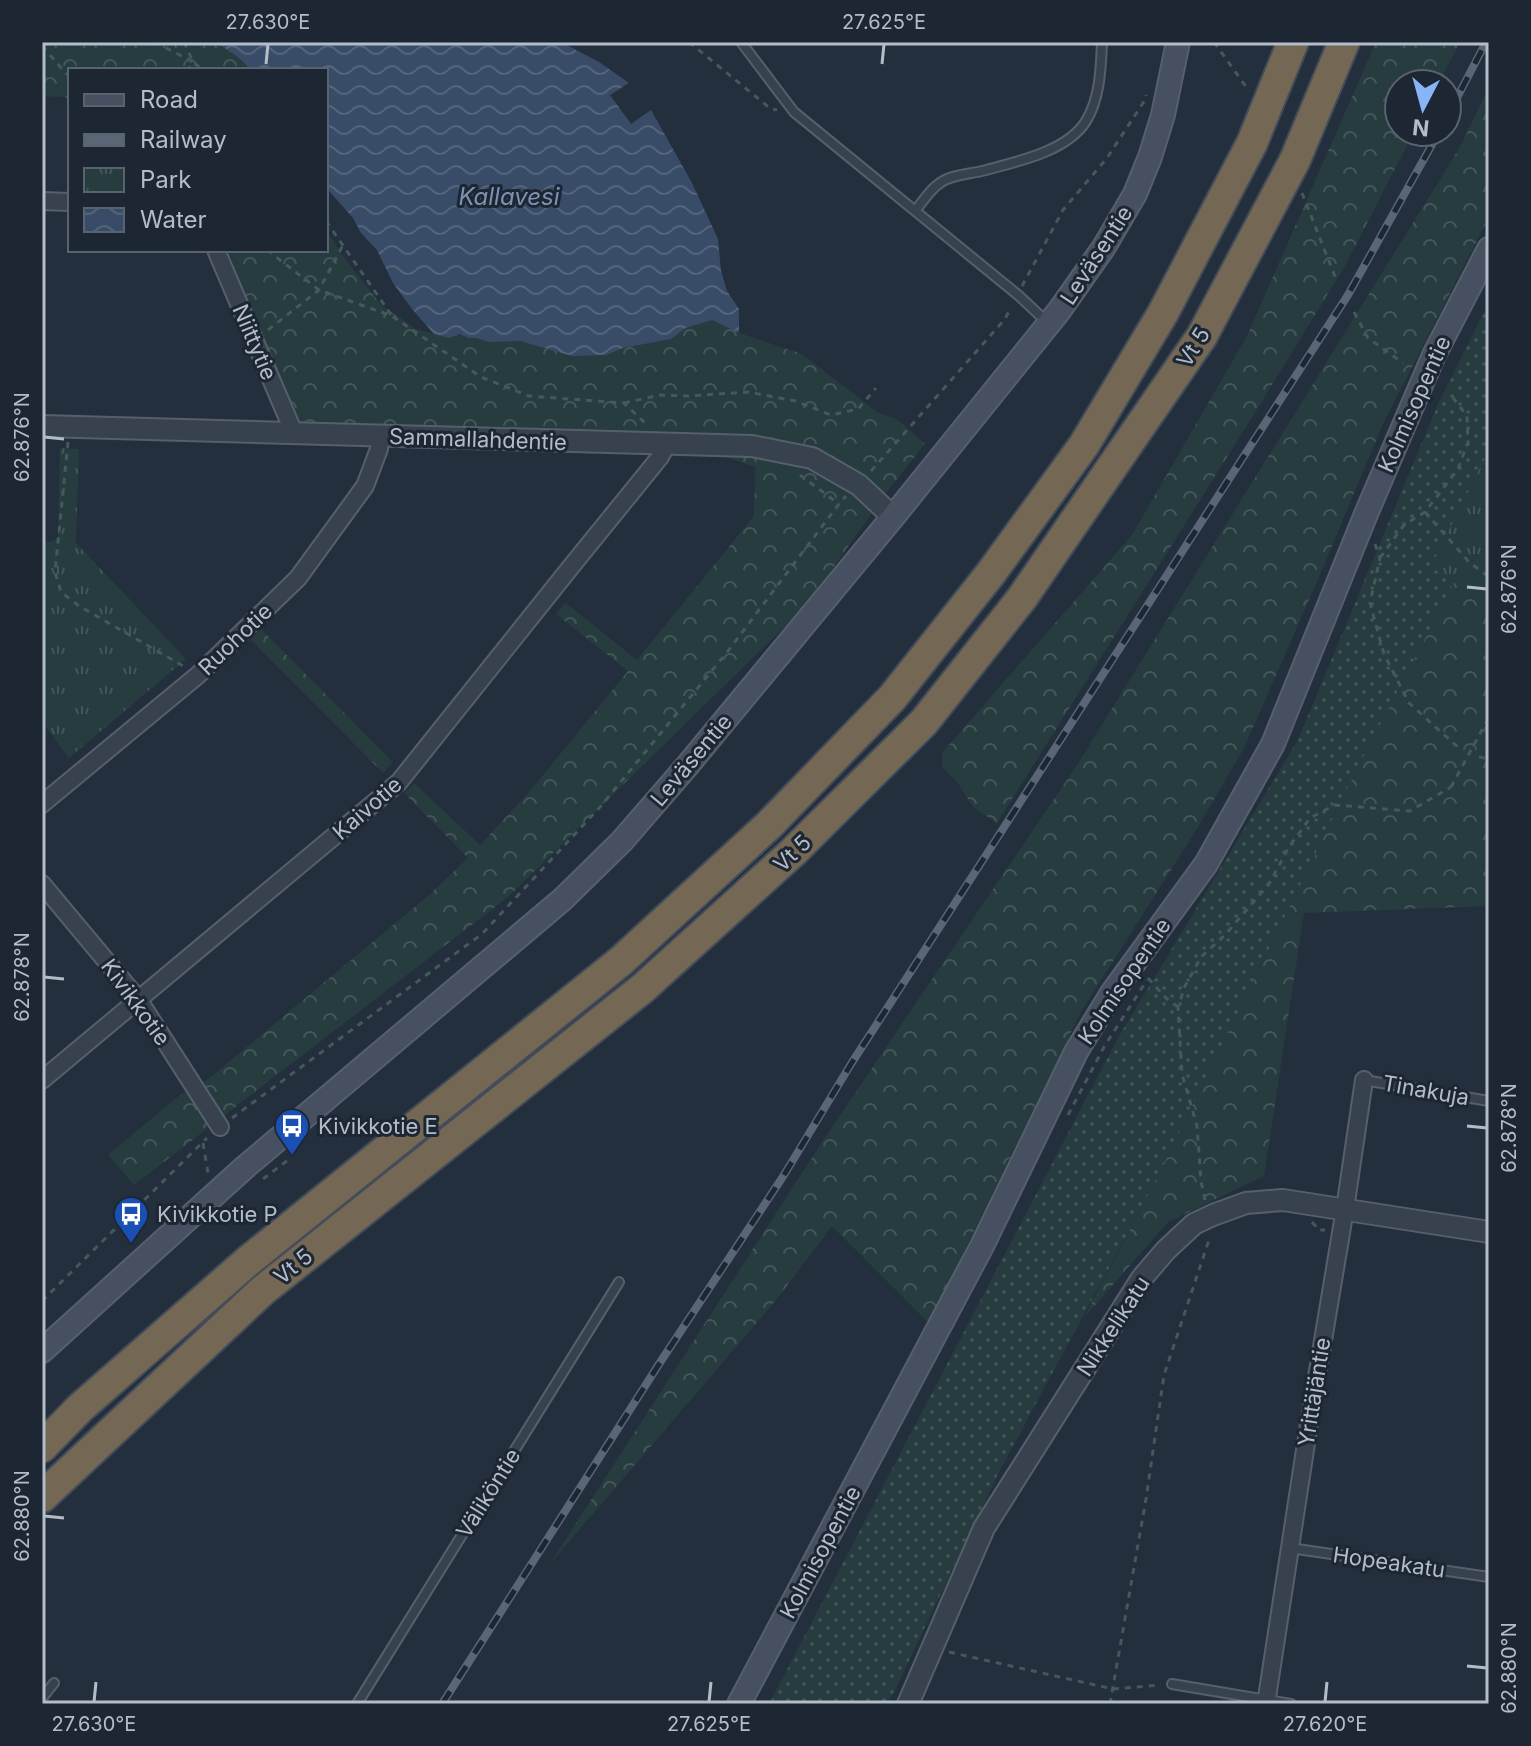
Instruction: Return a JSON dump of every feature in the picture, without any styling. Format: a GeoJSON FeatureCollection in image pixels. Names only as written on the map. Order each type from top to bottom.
{"type":"FeatureCollection","features":[{"type":"Feature","properties":{"kind":"highway","name":"Vt 5"},"geometry":{"type":"LineString","coordinates":[[42,1447],[80,1408],[248,1261],[621,961],[769,825],[892,698],[991,573],[1084,445],[1163,313],[1245,156],[1293,42]]}},
{"type":"Feature","properties":{"kind":"highway","name":"Vt 5"},"geometry":{"type":"LineString","coordinates":[[42,1497],[262,1291],[643,988],[792,853],[924,722],[1022,598],[1202,336],[1295,160],[1344,42]]}},
{"type":"Feature","properties":{"kind":"main road","name":"Leväsentie"},"geometry":{"type":"LineString","coordinates":[[42,1351],[244,1168],[563,899],[622,841],[893,517],[1049,324],[1104,247],[1135,194],[1150,157],[1163,115],[1178,42]]}},
{"type":"Feature","properties":{"kind":"main road","name":"Kolmisopentie"},"geometry":{"type":"LineString","coordinates":[[739,1704],[982,1246],[1076,1052],[1112,993],[1206,864],[1273,744],[1434,355],[1489,249]]}},
{"type":"Feature","properties":{"kind":"street"},"geometry":{"type":"LineString","coordinates":[[42,201],[68,202]]}},
{"type":"Feature","properties":{"kind":"street","name":"Niittytie"},"geometry":{"type":"LineString","coordinates":[[217,252],[294,433]]}},
{"type":"Feature","properties":{"kind":"street","name":"Sammallahdentie"},"geometry":{"type":"LineString","coordinates":[[42,426],[752,446],[812,458],[859,485],[893,517]]}},
{"type":"Feature","properties":{"kind":"street","name":"Ruohotie"},"geometry":{"type":"LineString","coordinates":[[42,804],[198,675],[298,578],[365,486],[379,449],[380,436]]}},
{"type":"Feature","properties":{"kind":"street","name":"Kaivotie"},"geometry":{"type":"LineString","coordinates":[[42,1080],[399,782],[660,457],[667,444]]}},
{"type":"Feature","properties":{"kind":"street","name":"Kivikkotie"},"geometry":{"type":"LineString","coordinates":[[42,884],[138,999],[220,1127]]}},
{"type":"Feature","properties":{"kind":"street","name":"Yrittäjäntie"},"geometry":{"type":"LineString","coordinates":[[1266,1702],[1364,1080]]}},
{"type":"Feature","properties":{"kind":"street","name":"Nikkelikatu"},"geometry":{"type":"LineString","coordinates":[[908,1704],[984,1528],[1142,1278],[1194,1224],[1246,1203],[1283,1200],[1489,1232]]}},
{"type":"Feature","properties":{"kind":"lane"},"geometry":{"type":"LineString","coordinates":[[741,42],[794,112],[1018,295],[1049,324]]}},
{"type":"Feature","properties":{"kind":"lane"},"geometry":{"type":"LineString","coordinates":[[915,211],[940,183],[1057,147],[1076,134],[1088,119],[1095,99],[1102,42]]}},
{"type":"Feature","properties":{"kind":"lane","name":"Tinakuja"},"geometry":{"type":"LineString","coordinates":[[1364,1080],[1489,1101]]}},
{"type":"Feature","properties":{"kind":"lane","name":"Väliköntie"},"geometry":{"type":"LineString","coordinates":[[357,1704],[619,1282]]}},
{"type":"Feature","properties":{"kind":"lane","name":"Hopeakatu"},"geometry":{"type":"LineString","coordinates":[[1290,1548],[1489,1577]]}},
{"type":"Feature","properties":{"kind":"lane"},"geometry":{"type":"LineString","coordinates":[[42,1698],[54,1683]]}},
{"type":"Feature","properties":{"kind":"lane"},"geometry":{"type":"LineString","coordinates":[[1172,1684],[1291,1704]]}},
{"type":"Feature","properties":{"kind":"path"},"geometry":{"type":"LineString","coordinates":[[155,42],[200,68]]}},
{"type":"Feature","properties":{"kind":"path"},"geometry":{"type":"LineString","coordinates":[[184,42],[193,62]]}},
{"type":"Feature","properties":{"kind":"path"},"geometry":{"type":"LineString","coordinates":[[689,42],[771,109],[794,112]]}},
{"type":"Feature","properties":{"kind":"path"},"geometry":{"type":"LineString","coordinates":[[1214,42],[1251,94]]}},
{"type":"Feature","properties":{"kind":"path"},"geometry":{"type":"LineString","coordinates":[[42,46],[68,76]]}},
{"type":"Feature","properties":{"kind":"path"},"geometry":{"type":"LineString","coordinates":[[189,68],[193,62]]}},
{"type":"Feature","properties":{"kind":"path"},"geometry":{"type":"LineString","coordinates":[[859,485],[1005,319],[1063,210],[1107,158],[1147,93]]}},
{"type":"Feature","properties":{"kind":"path"},"geometry":{"type":"LineString","coordinates":[[1303,194],[1336,279]]}},
{"type":"Feature","properties":{"kind":"path"},"geometry":{"type":"LineString","coordinates":[[328,224],[392,316]]}},
{"type":"Feature","properties":{"kind":"path"},"geometry":{"type":"LineString","coordinates":[[254,340],[319,290],[343,245]]}},
{"type":"Feature","properties":{"kind":"path"},"geometry":{"type":"LineString","coordinates":[[270,252],[319,290],[392,316],[481,377],[529,396],[624,403],[660,395],[748,392],[795,401],[831,415],[858,409],[876,388]]}},
{"type":"Feature","properties":{"kind":"path"},"geometry":{"type":"LineString","coordinates":[[1354,312],[1368,338],[1403,363]]}},
{"type":"Feature","properties":{"kind":"path"},"geometry":{"type":"LineString","coordinates":[[1450,394],[1467,416],[1468,442],[1458,469],[1425,512],[1404,525],[1380,558],[1370,603],[1384,654],[1409,703],[1461,750]]}},
{"type":"Feature","properties":{"kind":"path"},"geometry":{"type":"LineString","coordinates":[[624,403],[667,444]]}},
{"type":"Feature","properties":{"kind":"path"},"geometry":{"type":"LineString","coordinates":[[69,439],[55,572],[61,592],[79,606],[198,675]]}},
{"type":"Feature","properties":{"kind":"path"},"geometry":{"type":"LineString","coordinates":[[42,1301],[220,1127],[482,934],[601,806],[728,651],[839,504]]}},
{"type":"Feature","properties":{"kind":"path"},"geometry":{"type":"LineString","coordinates":[[1425,512],[1469,562],[1489,577]]}},
{"type":"Feature","properties":{"kind":"path"},"geometry":{"type":"LineString","coordinates":[[1372,537],[1380,558]]}},
{"type":"Feature","properties":{"kind":"path"},"geometry":{"type":"LineString","coordinates":[[1204,1208],[1197,1126],[1182,1074],[1178,1007],[1185,986],[1201,957],[1225,935],[1269,884],[1289,847],[1310,818],[1335,805],[1410,811],[1451,787],[1489,717]]}},
{"type":"Feature","properties":{"kind":"path"},"geometry":{"type":"LineString","coordinates":[[1479,757],[1489,759]]}},
{"type":"Feature","properties":{"kind":"path"},"geometry":{"type":"LineString","coordinates":[[1148,978],[1178,1007]]}},
{"type":"Feature","properties":{"kind":"path"},"geometry":{"type":"LineString","coordinates":[[1307,1217],[1319,1230],[1341,1231]]}},
{"type":"Feature","properties":{"kind":"path"},"geometry":{"type":"LineString","coordinates":[[1110,1704],[1164,1375],[1209,1240]]}},
{"type":"Feature","properties":{"kind":"path"},"geometry":{"type":"LineString","coordinates":[[1197,1242],[1205,1252]]}},
{"type":"Feature","properties":{"kind":"path"},"geometry":{"type":"LineString","coordinates":[[945,1651],[1113,1689],[1172,1684]]}},
{"type":"Feature","properties":{"kind":"green space"},"geometry":{"type":"Polygon","coordinates":[[[42,42],[217,42],[248,68],[68,68],[68,99],[42,96],[42,42]]]}},
{"type":"Feature","properties":{"kind":"green space"},"geometry":{"type":"Polygon","coordinates":[[[1376,42],[1460,42],[1446,68],[1383,68],[1383,148],[1406,148],[1345,266],[997,823],[973,807],[958,783],[942,767],[942,753],[1132,535],[1247,336],[1376,42]]]}},
{"type":"Feature","properties":{"kind":"green space"},"geometry":{"type":"Polygon","coordinates":[[[1489,87],[1489,217],[1383,424],[1244,748],[1195,832],[1082,1010],[929,1323],[832,1226],[777,1299],[549,1565],[824,1139],[1077,765],[1459,148],[1463,148],[1463,141],[1489,87]]]}},
{"type":"Feature","properties":{"kind":"green space"},"geometry":{"type":"Polygon","coordinates":[[[328,233],[381,305],[416,329],[449,338],[458,334],[489,342],[520,341],[572,356],[605,354],[671,339],[686,328],[712,320],[739,333],[802,354],[877,412],[898,420],[925,444],[805,607],[508,897],[134,1185],[108,1155],[180,1095],[206,1081],[429,895],[468,858],[404,793],[414,783],[480,845],[530,791],[628,671],[556,614],[566,603],[637,660],[754,516],[755,467],[664,435],[295,429],[229,252],[328,252],[328,233]]]}},
{"type":"Feature","properties":{"kind":"green space"},"geometry":{"type":"Polygon","coordinates":[[[1489,302],[1489,516],[1354,775],[1152,1188],[998,1474],[894,1692],[886,1704],[769,1704],[1118,1038],[1298,740],[1438,404],[1489,302]]]}},
{"type":"Feature","properties":{"kind":"green space"},"geometry":{"type":"Polygon","coordinates":[[[60,448],[79,449],[76,543],[186,659],[69,758],[42,722],[42,544],[58,539],[60,448]]]}},
{"type":"Feature","properties":{"kind":"green space"},"geometry":{"type":"Polygon","coordinates":[[[1489,450],[1489,594],[1430,568],[1489,450]]]}},
{"type":"Feature","properties":{"kind":"green space"},"geometry":{"type":"Polygon","coordinates":[[[1489,516],[1489,906],[1304,913],[1264,1176],[1168,1222],[1083,1319],[1152,1188],[1354,775],[1489,516]]]}},
{"type":"Feature","properties":{"kind":"green space"},"geometry":{"type":"Polygon","coordinates":[[[261,629],[393,762],[383,773],[250,639],[261,629]]]}},
{"type":"Feature","properties":{"kind":"water","name":"Kallavesi"},"geometry":{"type":"Polygon","coordinates":[[[217,42],[561,42],[599,62],[629,83],[610,95],[631,124],[651,110],[692,183],[718,239],[721,271],[727,291],[739,309],[739,333],[712,320],[686,328],[671,339],[623,348],[606,355],[572,356],[520,341],[489,342],[459,334],[449,338],[434,334],[393,283],[377,250],[329,191],[328,68],[248,68],[217,42]]]}},
{"type":"Feature","properties":{"kind":"railway"},"geometry":{"type":"LineString","coordinates":[[1463,86],[1486,42]]}},
{"type":"Feature","properties":{"kind":"railway"},"geometry":{"type":"LineString","coordinates":[[442,1704],[1348,295],[1430,148]]}},
{"type":"Feature","properties":{"kind":"place","name":"Kivikkotie E"},"geometry":{"type":"Point","coordinates":[292,1157]}},
{"type":"Feature","properties":{"kind":"place","name":"Kivikkotie P"},"geometry":{"type":"Point","coordinates":[131,1245]}}]}
